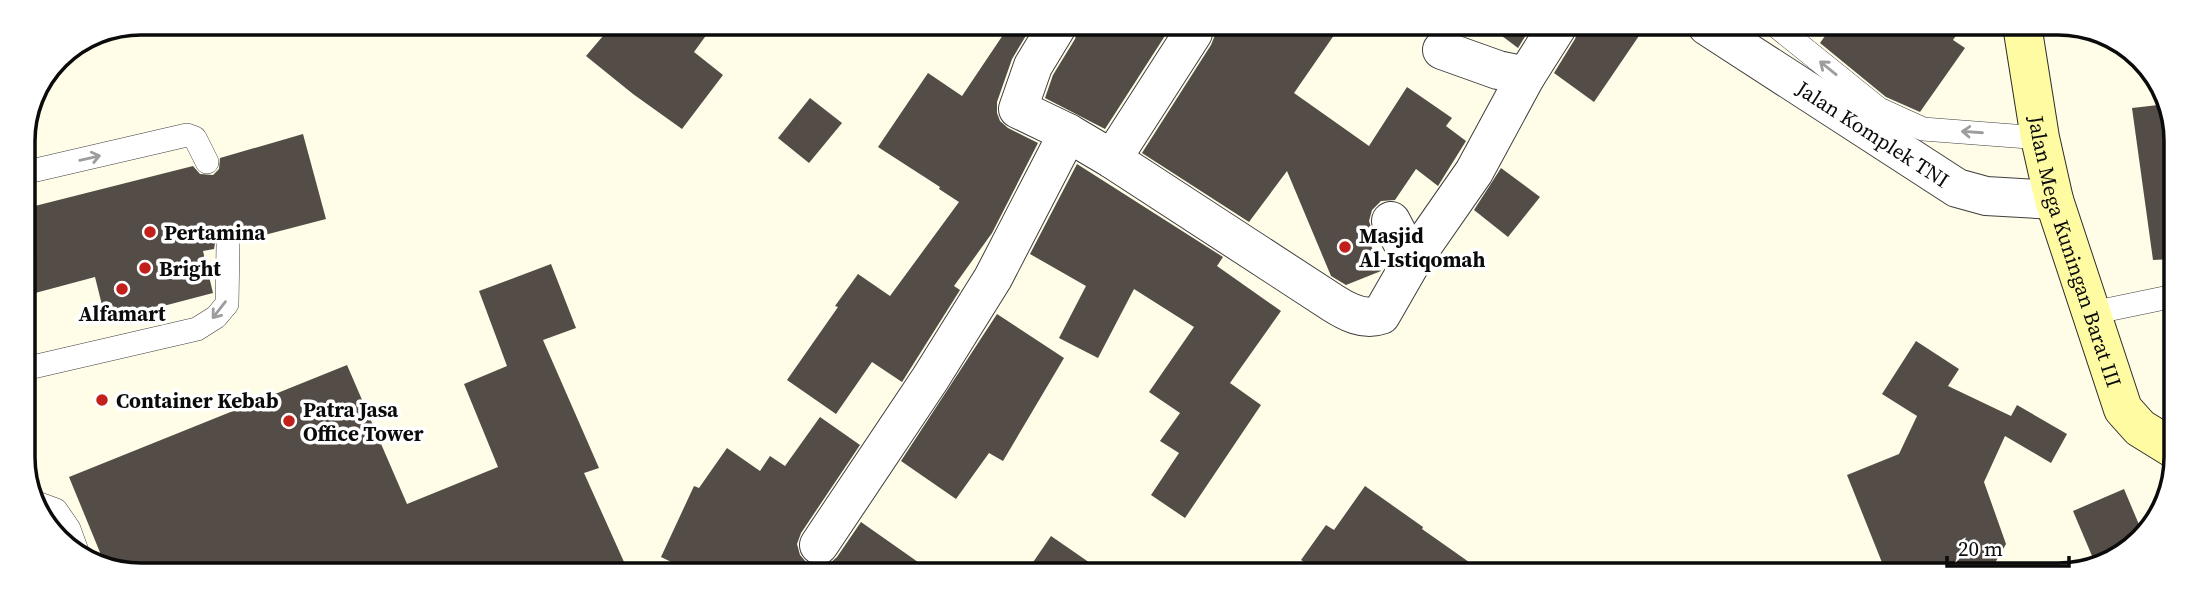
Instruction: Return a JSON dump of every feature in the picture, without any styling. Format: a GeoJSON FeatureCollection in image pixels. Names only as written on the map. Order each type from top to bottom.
{"type":"FeatureCollection","features":[{"type":"Feature","properties":{"kind":"street"},"geometry":{"type":"LineString","coordinates":[[1052,35],[1033,66],[1018,109],[1068,133],[1112,159],[1351,314],[1374,318],[1381,315],[1412,261],[1474,172],[1551,35]]}},
{"type":"Feature","properties":{"kind":"street"},"geometry":{"type":"LineString","coordinates":[[1112,159],[1192,35]]}},
{"type":"Feature","properties":{"kind":"street","name":"Jalan Komplek TNI"},"geometry":{"type":"LineString","coordinates":[[1721,35],[1957,188],[1986,196],[2054,200]]}},
{"type":"Feature","properties":{"kind":"street","name":"Jalan Mega Kuningan Barat III"},"geometry":{"type":"LineString","coordinates":[[2024,35],[2040,138],[2054,200],[2123,409],[2140,428],[2164,443]]}},
{"type":"Feature","properties":{"kind":"street"},"geometry":{"type":"LineString","coordinates":[[1442,50],[1498,70],[1526,76]]}},
{"type":"Feature","properties":{"kind":"street"},"geometry":{"type":"LineString","coordinates":[[819,545],[930,379],[993,278],[1068,133]]}},
{"type":"Feature","properties":{"kind":"street"},"geometry":{"type":"LineString","coordinates":[[1391,221],[1412,261]]}},
{"type":"Feature","properties":{"kind":"lane"},"geometry":{"type":"LineString","coordinates":[[1787,35],[1879,109],[1912,124],[1923,128],[2040,138]]}},
{"type":"Feature","properties":{"kind":"lane"},"geometry":{"type":"LineString","coordinates":[[35,170],[187,135],[195,138],[207,162]]}},
{"type":"Feature","properties":{"kind":"lane"},"geometry":{"type":"LineString","coordinates":[[35,366],[197,329],[216,317],[227,304],[228,245]]}},
{"type":"Feature","properties":{"kind":"lane"},"geometry":{"type":"LineString","coordinates":[[2092,313],[2164,298]]}},
{"type":"Feature","properties":{"kind":"lane"},"geometry":{"type":"LineString","coordinates":[[47,507],[56,510],[72,537]]}},
{"type":"Feature","properties":{"kind":"building"},"geometry":{"type":"Polygon","coordinates":[[[604,35],[706,35],[694,52],[723,75],[682,129],[586,56],[604,35]]]}},
{"type":"Feature","properties":{"kind":"building"},"geometry":{"type":"Polygon","coordinates":[[[1003,35],[1026,35],[1012,59],[997,102],[997,113],[1000,121],[1008,128],[1038,143],[992,233],[954,286],[960,290],[902,382],[872,362],[836,414],[787,380],[858,274],[890,296],[959,202],[878,147],[928,73],[962,96],[1003,35]]]}},
{"type":"Feature","properties":{"kind":"building"},"geometry":{"type":"Polygon","coordinates":[[[1076,35],[1165,35],[1105,129],[1045,98],[1053,75],[1076,35]]]}},
{"type":"Feature","properties":{"kind":"building"},"geometry":{"type":"Polygon","coordinates":[[[1215,35],[1334,35],[1294,93],[1369,146],[1407,87],[1452,118],[1446,126],[1466,141],[1438,186],[1416,169],[1395,200],[1381,201],[1372,210],[1369,221],[1373,233],[1369,240],[1381,271],[1346,285],[1331,276],[1287,171],[1249,222],[1142,153],[1215,35]]]}},
{"type":"Feature","properties":{"kind":"building"},"geometry":{"type":"Polygon","coordinates":[[[1501,35],[1526,35],[1518,48],[1501,35]]]}},
{"type":"Feature","properties":{"kind":"building"},"geometry":{"type":"Polygon","coordinates":[[[1576,35],[1640,35],[1594,102],[1554,73],[1576,35]]]}},
{"type":"Feature","properties":{"kind":"building"},"geometry":{"type":"Polygon","coordinates":[[[1826,35],[1956,35],[1953,40],[1965,48],[1920,112],[1886,97],[1820,43],[1826,35]]]}},
{"type":"Feature","properties":{"kind":"building"},"geometry":{"type":"Polygon","coordinates":[[[810,98],[842,123],[809,163],[778,138],[810,98]]]}},
{"type":"Feature","properties":{"kind":"building"},"geometry":{"type":"Polygon","coordinates":[[[2157,105],[2162,120],[2164,259],[2153,260],[2132,108],[2157,105]]]}},
{"type":"Feature","properties":{"kind":"building","name":"Pertamina"},"geometry":{"type":"Polygon","coordinates":[[[303,134],[326,219],[241,241],[235,233],[221,233],[216,238],[214,249],[203,251],[213,293],[106,321],[95,277],[35,293],[35,206],[193,166],[200,174],[213,175],[219,169],[220,158],[303,134]]]}},
{"type":"Feature","properties":{"kind":"building"},"geometry":{"type":"Polygon","coordinates":[[[1077,164],[1223,257],[1217,266],[1281,311],[1230,383],[1261,405],[1185,518],[1151,495],[1179,453],[1160,441],[1180,413],[1149,392],[1194,327],[1134,289],[1098,358],[1059,338],[1086,286],[1030,254],[1077,164]]]}},
{"type":"Feature","properties":{"kind":"building"},"geometry":{"type":"Polygon","coordinates":[[[1501,168],[1540,197],[1508,237],[1474,210],[1501,168]]]}},
{"type":"Feature","properties":{"kind":"building"},"geometry":{"type":"Polygon","coordinates":[[[551,264],[576,328],[543,340],[599,468],[584,473],[624,563],[141,563],[120,561],[101,555],[69,477],[347,365],[407,504],[498,467],[464,384],[507,366],[479,291],[551,264]]]}},
{"type":"Feature","properties":{"kind":"building"},"geometry":{"type":"Polygon","coordinates":[[[997,314],[1064,358],[1003,461],[989,453],[956,499],[901,461],[997,314]]]}},
{"type":"Feature","properties":{"kind":"building"},"geometry":{"type":"Polygon","coordinates":[[[1916,341],[1959,369],[1948,386],[2011,416],[2017,405],[2067,434],[2051,463],[2005,436],[1984,482],[2006,544],[1995,563],[1882,563],[1847,475],[1899,454],[1917,416],[1882,394],[1916,341]]]}},
{"type":"Feature","properties":{"kind":"building"},"geometry":{"type":"Polygon","coordinates":[[[820,417],[860,445],[801,533],[797,544],[800,555],[807,563],[673,563],[661,557],[694,486],[699,488],[727,448],[760,471],[770,456],[785,466],[820,417]]]}},
{"type":"Feature","properties":{"kind":"building"},"geometry":{"type":"Polygon","coordinates":[[[1365,486],[1470,563],[1305,563],[1301,560],[1326,525],[1334,530],[1365,486]]]}},
{"type":"Feature","properties":{"kind":"building"},"geometry":{"type":"Polygon","coordinates":[[[2124,489],[2139,525],[2117,545],[2092,557],[2073,511],[2124,489]]]}},
{"type":"Feature","properties":{"kind":"building"},"geometry":{"type":"Polygon","coordinates":[[[861,522],[919,563],[830,563],[861,522]]]}},
{"type":"Feature","properties":{"kind":"building"},"geometry":{"type":"Polygon","coordinates":[[[1051,536],[1090,563],[1033,563],[1051,536]]]}},
{"type":"Feature","properties":{"kind":"place","name":"Pertamina"},"geometry":{"type":"Point","coordinates":[150,232]}},
{"type":"Feature","properties":{"kind":"place","name":"Masjid Al-Istiqomah"},"geometry":{"type":"Point","coordinates":[1345,247]}},
{"type":"Feature","properties":{"kind":"place","name":"Bright"},"geometry":{"type":"Point","coordinates":[145,268]}},
{"type":"Feature","properties":{"kind":"place","name":"Alfamart"},"geometry":{"type":"Point","coordinates":[122,289]}},
{"type":"Feature","properties":{"kind":"place","name":"Container Kebab"},"geometry":{"type":"Point","coordinates":[102,400]}},
{"type":"Feature","properties":{"kind":"place","name":"Patra Jasa Office Tower"},"geometry":{"type":"Point","coordinates":[289,421]}}]}
